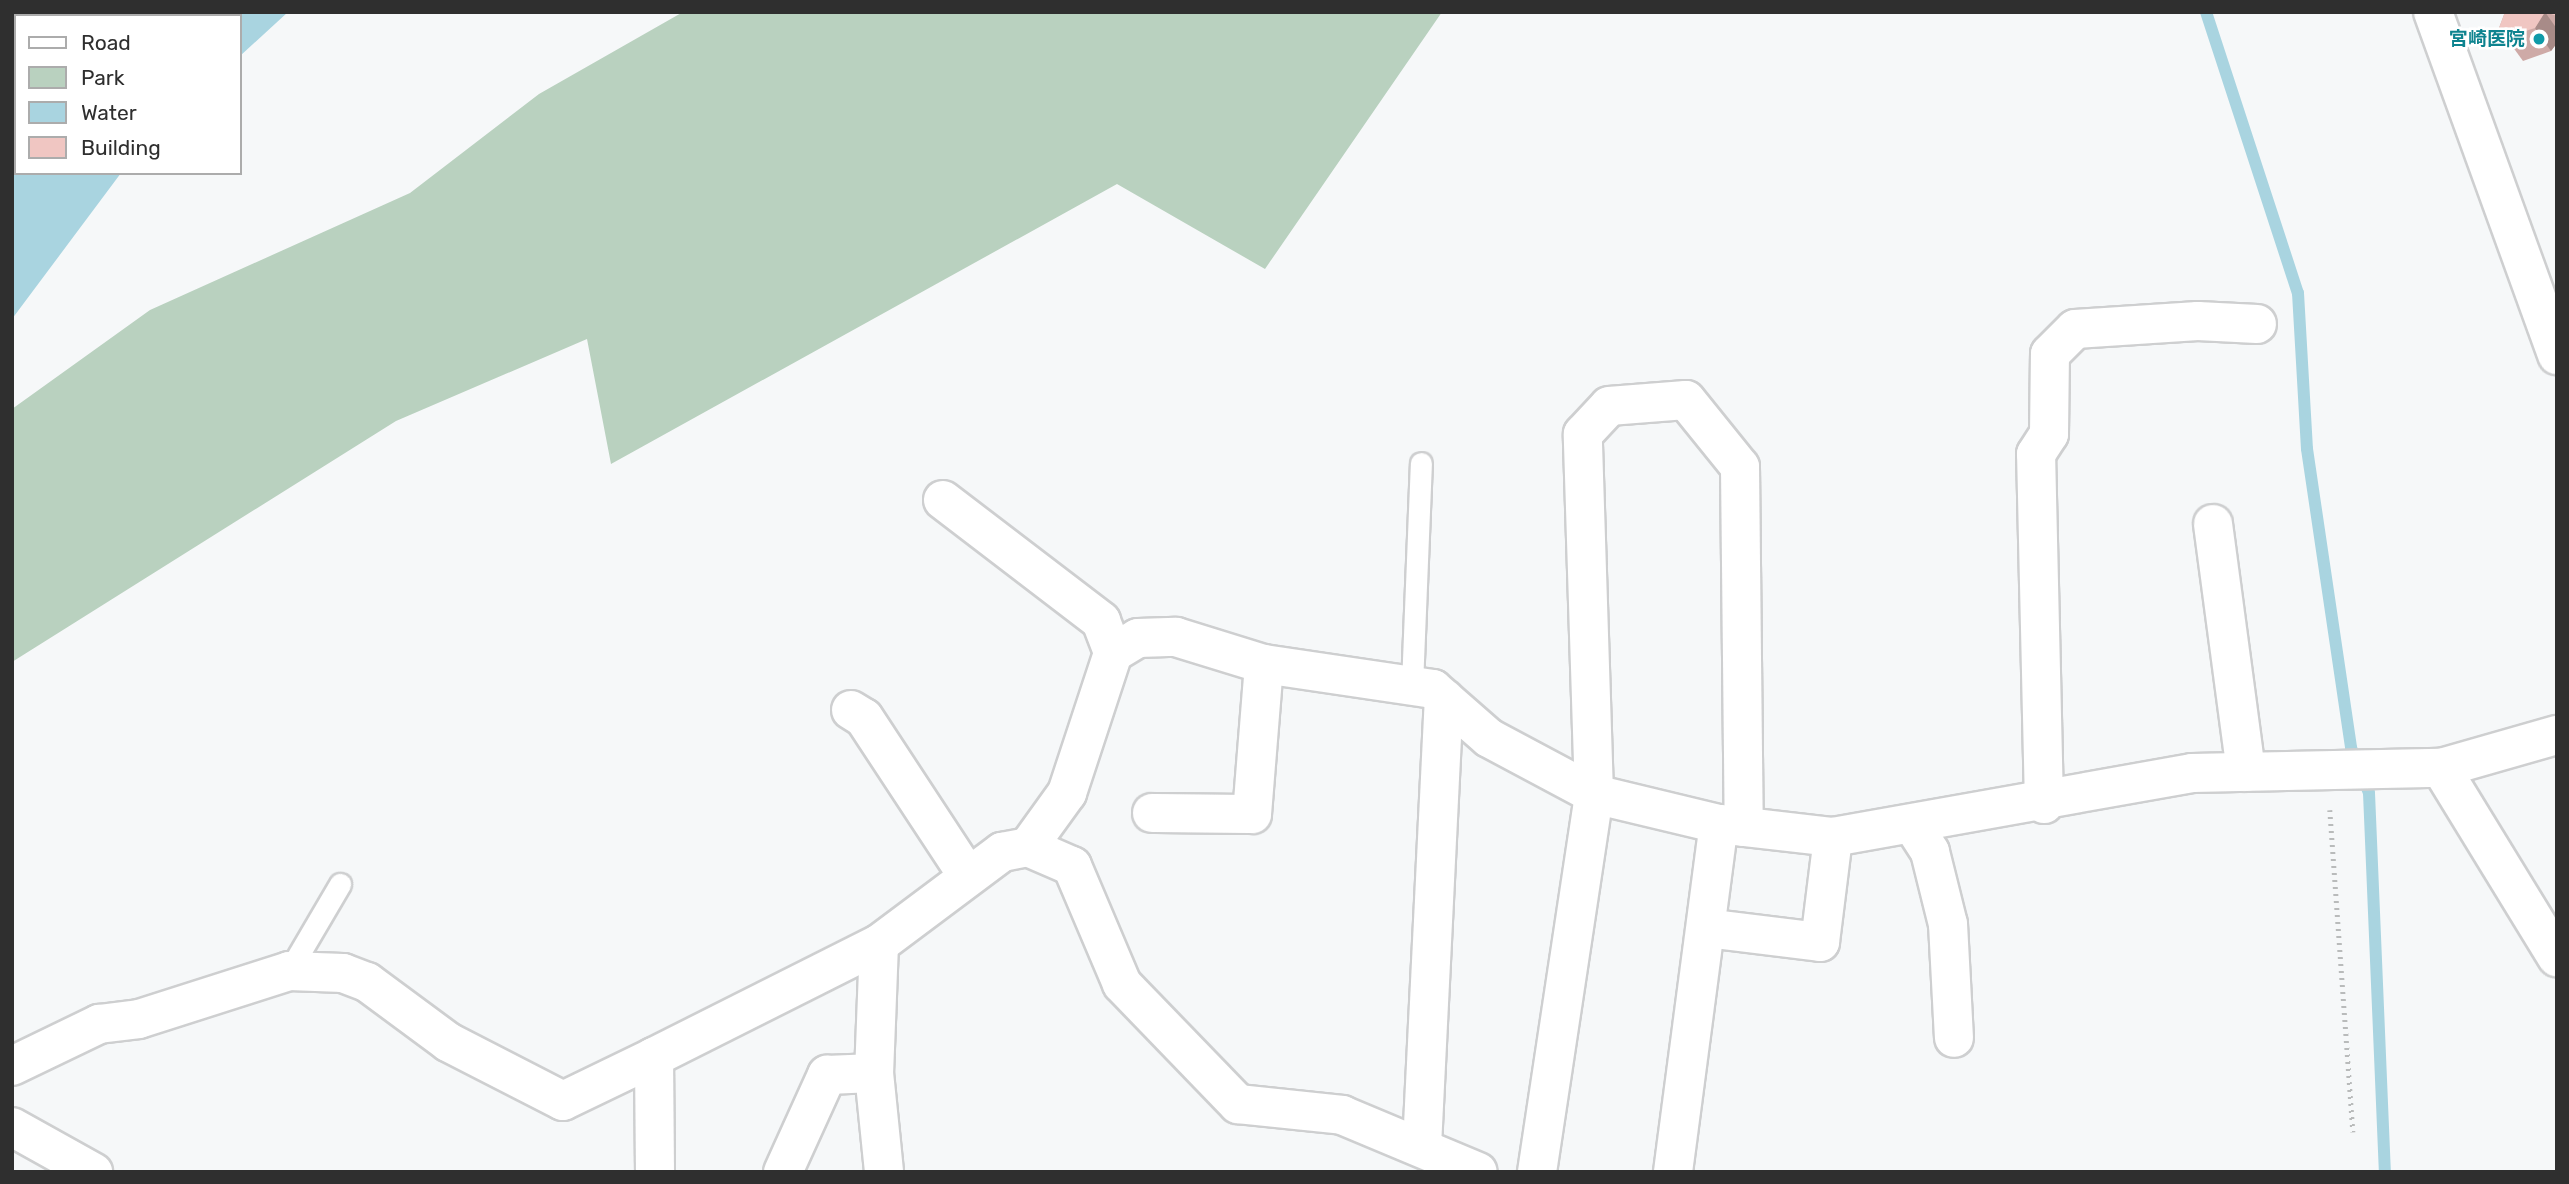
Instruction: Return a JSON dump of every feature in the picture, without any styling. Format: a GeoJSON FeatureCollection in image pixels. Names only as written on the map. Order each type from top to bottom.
{"type":"FeatureCollection","features":[{"type":"Feature","properties":{"kind":"street"},"geometry":{"type":"LineString","coordinates":[[2432,12],[2556,352]]}},
{"type":"Feature","properties":{"kind":"street"},"geometry":{"type":"LineString","coordinates":[[2044,804],[2036,454],[2049,434],[2050,354],[2075,329],[2198,321],[2257,324]]}},
{"type":"Feature","properties":{"kind":"street"},"geometry":{"type":"LineString","coordinates":[[1537,1172],[1594,794],[1583,435],[1609,405],[1686,400],[1740,467],[1731,825],[1706,928],[1673,1172]]}},
{"type":"Feature","properties":{"kind":"street"},"geometry":{"type":"LineString","coordinates":[[943,500],[1101,621],[1113,653],[1067,793],[1028,847]]}},
{"type":"Feature","properties":{"kind":"street"},"geometry":{"type":"LineString","coordinates":[[2213,524],[2246,772]]}},
{"type":"Feature","properties":{"kind":"street"},"geometry":{"type":"LineString","coordinates":[[1113,653],[1139,638],[1176,637],[1264,664],[1428,692],[1489,738],[1594,794],[1731,825],[1833,837],[2044,804],[2192,774],[2441,768],[2557,735]]}},
{"type":"Feature","properties":{"kind":"street"},"geometry":{"type":"LineString","coordinates":[[1152,813],[1252,814],[1264,664]]}},
{"type":"Feature","properties":{"kind":"street"},"geometry":{"type":"LineString","coordinates":[[1422,1146],[1428,692]]}},
{"type":"Feature","properties":{"kind":"street"},"geometry":{"type":"LineString","coordinates":[[851,710],[864,718],[967,875]]}},
{"type":"Feature","properties":{"kind":"street"},"geometry":{"type":"LineString","coordinates":[[2441,768],[2557,957]]}},
{"type":"Feature","properties":{"kind":"street"},"geometry":{"type":"LineString","coordinates":[[1912,824],[1930,852],[1948,924],[1954,1038]]}},
{"type":"Feature","properties":{"kind":"street"},"geometry":{"type":"LineString","coordinates":[[1706,928],[1820,942],[1833,837]]}},
{"type":"Feature","properties":{"kind":"street"},"geometry":{"type":"LineString","coordinates":[[12,1066],[99,1024],[139,1019],[289,971],[343,973],[367,982],[447,1042],[563,1101],[879,944],[967,875],[1002,852],[1028,847],[1072,866],[1122,984],[1238,1104],[1342,1115],[1422,1146],[1471,1171]]}},
{"type":"Feature","properties":{"kind":"street"},"geometry":{"type":"LineString","coordinates":[[879,944],[874,1073],[884,1172]]}},
{"type":"Feature","properties":{"kind":"street"},"geometry":{"type":"LineString","coordinates":[[654,1057],[655,1172]]}},
{"type":"Feature","properties":{"kind":"street"},"geometry":{"type":"LineString","coordinates":[[783,1172],[827,1075],[874,1073]]}},
{"type":"Feature","properties":{"kind":"street"},"geometry":{"type":"LineString","coordinates":[[12,1127],[93,1172]]}},
{"type":"Feature","properties":{"kind":"lane"},"geometry":{"type":"LineString","coordinates":[[1421,463],[1428,692]]}},
{"type":"Feature","properties":{"kind":"lane"},"geometry":{"type":"LineString","coordinates":[[289,971],[340,884]]}},
{"type":"Feature","properties":{"kind":"path"},"geometry":{"type":"LineString","coordinates":[[2349,770],[2353,1132]]}},
{"type":"Feature","properties":{"kind":"green space"},"geometry":{"type":"Polygon","coordinates":[[[683,12],[1442,12],[1265,269],[1117,184],[611,464],[587,339],[396,421],[12,662],[12,409],[150,310],[410,193],[539,94],[683,12]]]}},
{"type":"Feature","properties":{"kind":"water"},"geometry":{"type":"Polygon","coordinates":[[[12,12],[288,12],[242,54],[242,14],[14,14],[14,175],[120,175],[12,319],[12,12]]]}},
{"type":"Feature","properties":{"kind":"building"},"geometry":{"type":"Polygon","coordinates":[[[2505,12],[2545,12],[2535,28],[2507,37],[2499,28],[2505,12]]]}},
{"type":"Feature","properties":{"kind":"waterway"},"geometry":{"type":"LineString","coordinates":[[2206,12],[2298,293],[2307,449],[2351,748],[2369,793],[2385,1172]]}},
{"type":"Feature","properties":{"kind":"place","name":"宮崎医院"},"geometry":{"type":"Point","coordinates":[2539,39]}}]}
